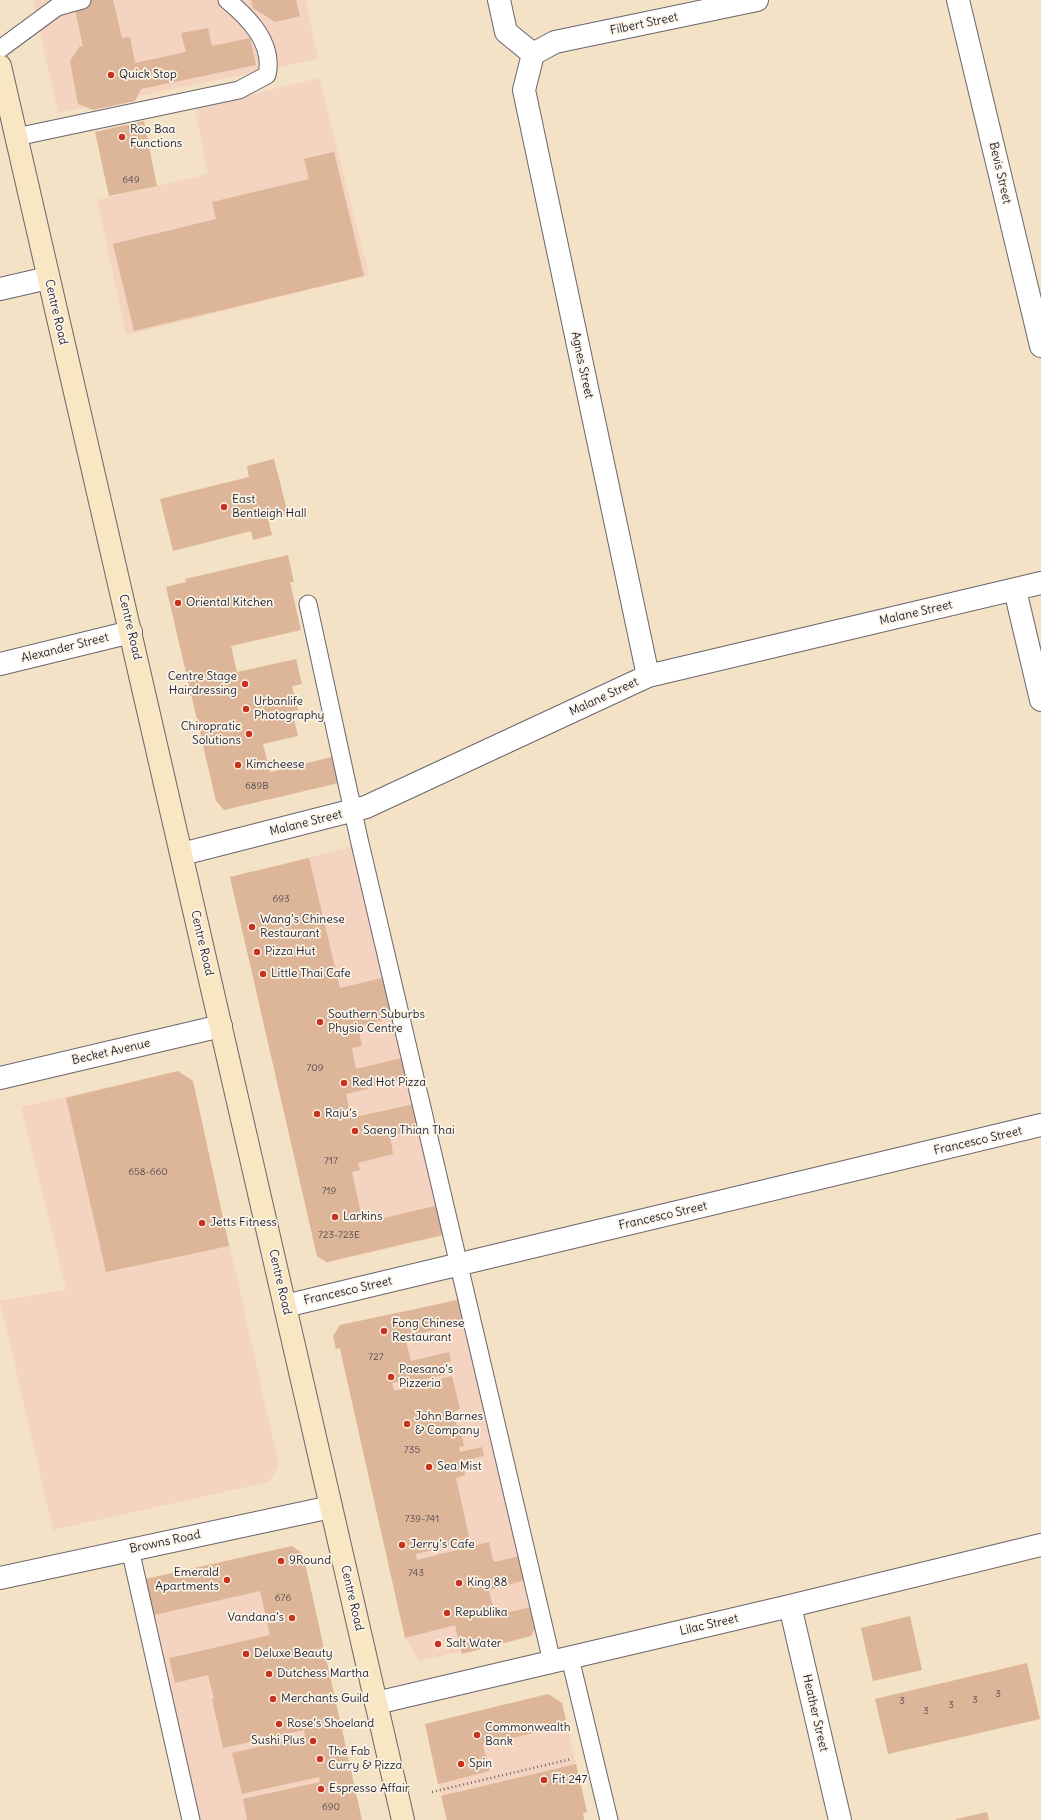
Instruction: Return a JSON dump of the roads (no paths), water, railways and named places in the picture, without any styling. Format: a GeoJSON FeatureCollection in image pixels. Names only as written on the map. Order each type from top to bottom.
{"type":"FeatureCollection","features":[{"type":"Feature","properties":{"kind":"main road","name":"Centre Road"},"geometry":{"type":"LineString","coordinates":[[0,66],[403,1820]]}},
{"type":"Feature","properties":{"kind":"street"},"geometry":{"type":"LineString","coordinates":[[499,0],[506,32],[533,54]]}},
{"type":"Feature","properties":{"kind":"street","name":"Filbert Street"},"geometry":{"type":"LineString","coordinates":[[533,54],[555,42],[757,0]]}},
{"type":"Feature","properties":{"kind":"street","name":"Bevis Street"},"geometry":{"type":"LineString","coordinates":[[958,0],[1041,346]]}},
{"type":"Feature","properties":{"kind":"street","name":"Agnes Street"},"geometry":{"type":"LineString","coordinates":[[533,54],[524,90],[648,676]]}},
{"type":"Feature","properties":{"kind":"street"},"geometry":{"type":"LineString","coordinates":[[0,289],[48,278]]}},
{"type":"Feature","properties":{"kind":"street","name":"Malane Street"},"geometry":{"type":"LineString","coordinates":[[182,854],[366,807],[648,676],[1041,583]]}},
{"type":"Feature","properties":{"kind":"street"},"geometry":{"type":"LineString","coordinates":[[1015,590],[1041,700]]}},
{"type":"Feature","properties":{"kind":"street","name":"Alexander Street"},"geometry":{"type":"LineString","coordinates":[[0,664],[131,632]]}},
{"type":"Feature","properties":{"kind":"street","name":"Becket Avenue"},"geometry":{"type":"LineString","coordinates":[[0,1078],[221,1026]]}},
{"type":"Feature","properties":{"kind":"street","name":"Francesco Street"},"geometry":{"type":"LineString","coordinates":[[285,1306],[1041,1126]]}},
{"type":"Feature","properties":{"kind":"street","name":"Browns Road"},"geometry":{"type":"LineString","coordinates":[[0,1578],[331,1507]]}},
{"type":"Feature","properties":{"kind":"street","name":"Lilac Street"},"geometry":{"type":"LineString","coordinates":[[376,1703],[790,1606],[1041,1544]]}},
{"type":"Feature","properties":{"kind":"street","name":"Heather Street"},"geometry":{"type":"LineString","coordinates":[[790,1606],[840,1820]]}},
{"type":"Feature","properties":{"kind":"lane"},"geometry":{"type":"LineString","coordinates":[[0,49],[57,7],[82,0]]}},
{"type":"Feature","properties":{"kind":"lane"},"geometry":{"type":"LineString","coordinates":[[16,137],[238,90],[267,75],[268,52],[261,37],[245,15],[228,0]]}},
{"type":"Feature","properties":{"kind":"lane"},"geometry":{"type":"LineString","coordinates":[[308,604],[354,811],[460,1264],[561,1660],[593,1754],[609,1820]]}},
{"type":"Feature","properties":{"kind":"lane"},"geometry":{"type":"LineString","coordinates":[[130,1549],[191,1820]]}},
{"type":"Feature","properties":{"kind":"place","name":"Quick Stop"},"geometry":{"type":"Point","coordinates":[111,75]}},
{"type":"Feature","properties":{"kind":"place","name":"Roo Baa Functions"},"geometry":{"type":"Point","coordinates":[122,137]}},
{"type":"Feature","properties":{"kind":"place","name":"East Bentleigh Hall"},"geometry":{"type":"Point","coordinates":[224,507]}},
{"type":"Feature","properties":{"kind":"place","name":"Oriental Kitchen"},"geometry":{"type":"Point","coordinates":[178,603]}},
{"type":"Feature","properties":{"kind":"place","name":"Centre Stage Hairdressing"},"geometry":{"type":"Point","coordinates":[245,684]}},
{"type":"Feature","properties":{"kind":"place","name":"Urbanlife Photography"},"geometry":{"type":"Point","coordinates":[246,709]}},
{"type":"Feature","properties":{"kind":"place","name":"Chiropratic Solutions"},"geometry":{"type":"Point","coordinates":[249,734]}},
{"type":"Feature","properties":{"kind":"place","name":"Kimcheese"},"geometry":{"type":"Point","coordinates":[238,765]}},
{"type":"Feature","properties":{"kind":"place","name":"Wang’s Chinese Restaurant"},"geometry":{"type":"Point","coordinates":[252,927]}},
{"type":"Feature","properties":{"kind":"place","name":"Pizza Hut"},"geometry":{"type":"Point","coordinates":[257,952]}},
{"type":"Feature","properties":{"kind":"place","name":"Little Thai Cafe"},"geometry":{"type":"Point","coordinates":[263,974]}},
{"type":"Feature","properties":{"kind":"place","name":"Southern Suburbs Physio Centre"},"geometry":{"type":"Point","coordinates":[320,1022]}},
{"type":"Feature","properties":{"kind":"place","name":"Red Hot Pizza"},"geometry":{"type":"Point","coordinates":[344,1083]}},
{"type":"Feature","properties":{"kind":"place","name":"Raju’s"},"geometry":{"type":"Point","coordinates":[317,1114]}},
{"type":"Feature","properties":{"kind":"place","name":"Saeng Thian Thai"},"geometry":{"type":"Point","coordinates":[355,1131]}},
{"type":"Feature","properties":{"kind":"place","name":"Larkins"},"geometry":{"type":"Point","coordinates":[335,1217]}},
{"type":"Feature","properties":{"kind":"place","name":"Jetts Fitness"},"geometry":{"type":"Point","coordinates":[202,1223]}},
{"type":"Feature","properties":{"kind":"place","name":"Fong Chinese Restaurant"},"geometry":{"type":"Point","coordinates":[384,1331]}},
{"type":"Feature","properties":{"kind":"place","name":"Paesano’s Pizzeria"},"geometry":{"type":"Point","coordinates":[391,1377]}},
{"type":"Feature","properties":{"kind":"place","name":"John Barnes & Company"},"geometry":{"type":"Point","coordinates":[407,1424]}},
{"type":"Feature","properties":{"kind":"place","name":"Sea Mist"},"geometry":{"type":"Point","coordinates":[429,1467]}},
{"type":"Feature","properties":{"kind":"place","name":"Jerry’s Cafe"},"geometry":{"type":"Point","coordinates":[402,1545]}},
{"type":"Feature","properties":{"kind":"place","name":"9Round"},"geometry":{"type":"Point","coordinates":[281,1561]}},
{"type":"Feature","properties":{"kind":"place","name":"Emerald Apartments"},"geometry":{"type":"Point","coordinates":[227,1580]}},
{"type":"Feature","properties":{"kind":"place","name":"King 88"},"geometry":{"type":"Point","coordinates":[459,1583]}},
{"type":"Feature","properties":{"kind":"place","name":"Republika"},"geometry":{"type":"Point","coordinates":[447,1613]}},
{"type":"Feature","properties":{"kind":"place","name":"Vandana’s"},"geometry":{"type":"Point","coordinates":[292,1618]}},
{"type":"Feature","properties":{"kind":"place","name":"Salt Water"},"geometry":{"type":"Point","coordinates":[438,1644]}},
{"type":"Feature","properties":{"kind":"place","name":"Deluxe Beauty"},"geometry":{"type":"Point","coordinates":[246,1654]}},
{"type":"Feature","properties":{"kind":"place","name":"Dutchess Martha"},"geometry":{"type":"Point","coordinates":[269,1674]}},
{"type":"Feature","properties":{"kind":"place","name":"Merchants Guild"},"geometry":{"type":"Point","coordinates":[273,1699]}},
{"type":"Feature","properties":{"kind":"place","name":"Rose’s Shoeland"},"geometry":{"type":"Point","coordinates":[279,1724]}},
{"type":"Feature","properties":{"kind":"place","name":"Commonwealth Bank"},"geometry":{"type":"Point","coordinates":[477,1735]}},
{"type":"Feature","properties":{"kind":"place","name":"Sushi Plus"},"geometry":{"type":"Point","coordinates":[313,1741]}},
{"type":"Feature","properties":{"kind":"place","name":"The Fab Curry & Pizza"},"geometry":{"type":"Point","coordinates":[320,1759]}},
{"type":"Feature","properties":{"kind":"place","name":"Spin"},"geometry":{"type":"Point","coordinates":[461,1764]}},
{"type":"Feature","properties":{"kind":"place","name":"Fit 247"},"geometry":{"type":"Point","coordinates":[544,1780]}},
{"type":"Feature","properties":{"kind":"place","name":"Espresso Affair"},"geometry":{"type":"Point","coordinates":[321,1789]}}]}
